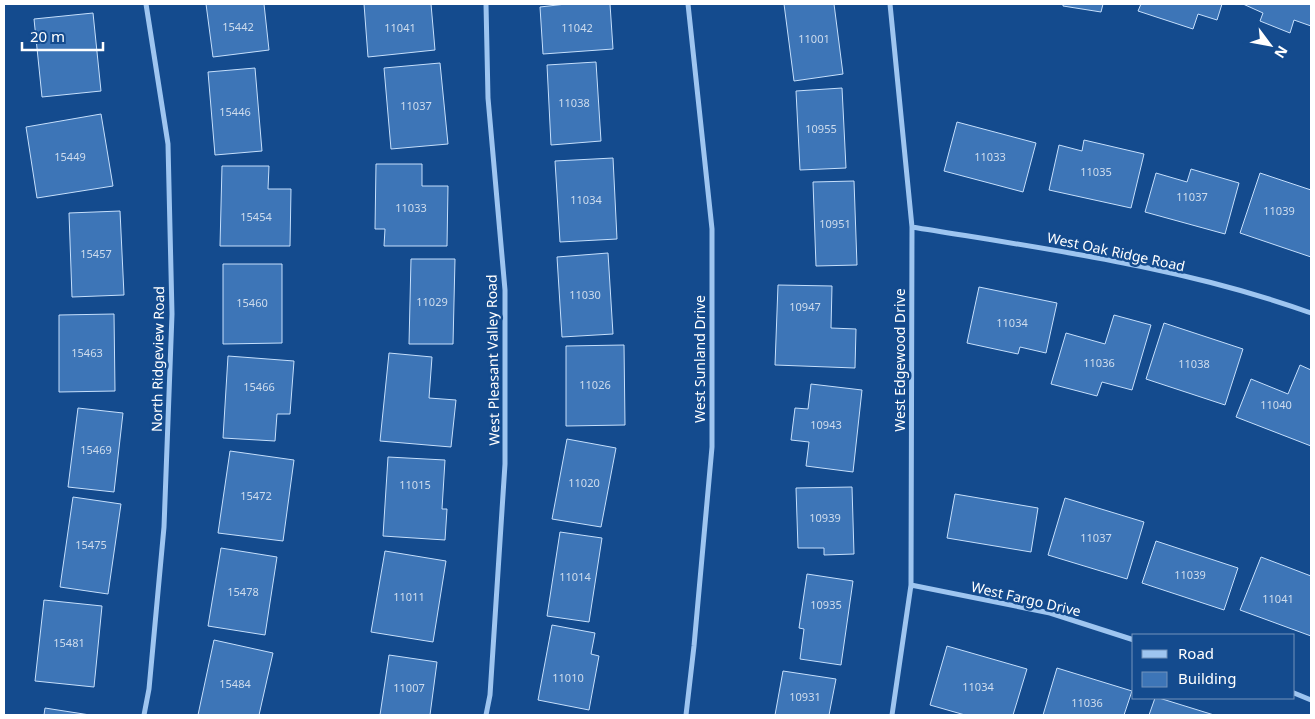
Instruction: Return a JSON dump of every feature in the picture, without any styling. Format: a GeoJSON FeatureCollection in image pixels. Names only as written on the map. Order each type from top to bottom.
{"type":"FeatureCollection","features":[{"type":"Feature","properties":{"kind":"street","name":"North Ridgeview Road"},"geometry":{"type":"LineString","coordinates":[[144,715],[149,689],[164,527],[172,314],[168,144],[146,4]]}},
{"type":"Feature","properties":{"kind":"street","name":"West Pleasant Valley Road"},"geometry":{"type":"LineString","coordinates":[[486,4],[488,98],[505,290],[505,464],[490,695],[486,715]]}},
{"type":"Feature","properties":{"kind":"street","name":"West Sunland Drive"},"geometry":{"type":"LineString","coordinates":[[686,715],[712,447],[712,229],[688,4]]}},
{"type":"Feature","properties":{"kind":"street","name":"West Edgewood Drive"},"geometry":{"type":"LineString","coordinates":[[890,4],[912,227],[911,585],[892,715]]}},
{"type":"Feature","properties":{"kind":"street","name":"West Oak Ridge Road"},"geometry":{"type":"LineString","coordinates":[[912,227],[1108,259],[1273,300],[1311,313]]}},
{"type":"Feature","properties":{"kind":"street","name":"West Fargo Drive"},"geometry":{"type":"LineString","coordinates":[[911,585],[1050,613],[1132,639]]}},
{"type":"Feature","properties":{"kind":"street"},"geometry":{"type":"LineString","coordinates":[[1295,693],[1311,700]]}},
{"type":"Feature","properties":{"kind":"building"},"geometry":{"type":"Polygon","coordinates":[[[206,4],[264,4],[269,50],[213,57],[206,4]]]}},
{"type":"Feature","properties":{"kind":"building"},"geometry":{"type":"Polygon","coordinates":[[[364,4],[431,4],[435,50],[368,57],[364,4]]]}},
{"type":"Feature","properties":{"kind":"building"},"geometry":{"type":"Polygon","coordinates":[[[566,4],[610,4],[613,49],[543,54],[540,7],[566,4]]]}},
{"type":"Feature","properties":{"kind":"building"},"geometry":{"type":"Polygon","coordinates":[[[784,4],[834,4],[843,74],[794,81],[784,4]]]}},
{"type":"Feature","properties":{"kind":"building"},"geometry":{"type":"Polygon","coordinates":[[[1063,4],[1103,4],[1101,12],[1063,6],[1063,4]]]}},
{"type":"Feature","properties":{"kind":"building"},"geometry":{"type":"Polygon","coordinates":[[[1141,4],[1222,4],[1217,20],[1198,14],[1193,29],[1138,11],[1141,4]]]}},
{"type":"Feature","properties":{"kind":"building"},"geometry":{"type":"Polygon","coordinates":[[[1243,4],[1311,4],[1311,26],[1294,20],[1290,33],[1260,21],[1263,13],[1243,4]]]}},
{"type":"Feature","properties":{"kind":"building"},"geometry":{"type":"Polygon","coordinates":[[[93,13],[101,91],[42,97],[34,19],[93,13]]]}},
{"type":"Feature","properties":{"kind":"building"},"geometry":{"type":"Polygon","coordinates":[[[596,62],[601,141],[551,145],[547,65],[596,62]]]}},
{"type":"Feature","properties":{"kind":"building"},"geometry":{"type":"Polygon","coordinates":[[[440,63],[448,144],[391,149],[384,68],[440,63]]]}},
{"type":"Feature","properties":{"kind":"building"},"geometry":{"type":"Polygon","coordinates":[[[255,68],[262,151],[215,155],[208,72],[255,68]]]}},
{"type":"Feature","properties":{"kind":"building"},"geometry":{"type":"Polygon","coordinates":[[[842,88],[846,168],[800,170],[796,91],[842,88]]]}},
{"type":"Feature","properties":{"kind":"building"},"geometry":{"type":"Polygon","coordinates":[[[101,114],[113,186],[37,198],[26,127],[101,114]]]}},
{"type":"Feature","properties":{"kind":"building"},"geometry":{"type":"Polygon","coordinates":[[[957,122],[1036,143],[1023,192],[944,171],[957,122]]]}},
{"type":"Feature","properties":{"kind":"building"},"geometry":{"type":"Polygon","coordinates":[[[1084,140],[1144,154],[1131,208],[1049,190],[1059,145],[1082,151],[1084,140]]]}},
{"type":"Feature","properties":{"kind":"building"},"geometry":{"type":"Polygon","coordinates":[[[613,158],[617,239],[560,242],[555,161],[613,158]]]}},
{"type":"Feature","properties":{"kind":"building"},"geometry":{"type":"Polygon","coordinates":[[[376,164],[422,164],[422,186],[448,186],[447,246],[384,246],[385,229],[375,229],[376,164]]]}},
{"type":"Feature","properties":{"kind":"building"},"geometry":{"type":"Polygon","coordinates":[[[222,166],[269,166],[268,189],[291,189],[290,246],[220,246],[222,166]]]}},
{"type":"Feature","properties":{"kind":"building"},"geometry":{"type":"Polygon","coordinates":[[[1191,169],[1239,183],[1225,234],[1145,212],[1156,173],[1187,182],[1191,169]]]}},
{"type":"Feature","properties":{"kind":"building"},"geometry":{"type":"Polygon","coordinates":[[[1260,173],[1311,190],[1311,257],[1240,233],[1260,173]]]}},
{"type":"Feature","properties":{"kind":"building"},"geometry":{"type":"Polygon","coordinates":[[[854,181],[857,265],[816,266],[813,182],[854,181]]]}},
{"type":"Feature","properties":{"kind":"building"},"geometry":{"type":"Polygon","coordinates":[[[120,211],[124,295],[72,297],[69,213],[120,211]]]}},
{"type":"Feature","properties":{"kind":"building"},"geometry":{"type":"Polygon","coordinates":[[[608,253],[613,334],[562,337],[557,257],[608,253]]]}},
{"type":"Feature","properties":{"kind":"building"},"geometry":{"type":"Polygon","coordinates":[[[411,259],[455,259],[453,344],[409,344],[411,259]]]}},
{"type":"Feature","properties":{"kind":"building"},"geometry":{"type":"Polygon","coordinates":[[[223,264],[282,264],[282,343],[223,344],[223,264]]]}},
{"type":"Feature","properties":{"kind":"building"},"geometry":{"type":"Polygon","coordinates":[[[778,285],[832,286],[831,328],[856,329],[855,368],[775,365],[778,285]]]}},
{"type":"Feature","properties":{"kind":"building"},"geometry":{"type":"Polygon","coordinates":[[[979,287],[1057,303],[1046,353],[1020,347],[1018,354],[967,343],[979,287]]]}},
{"type":"Feature","properties":{"kind":"building"},"geometry":{"type":"Polygon","coordinates":[[[114,314],[115,391],[59,392],[59,315],[114,314]]]}},
{"type":"Feature","properties":{"kind":"building"},"geometry":{"type":"Polygon","coordinates":[[[1114,315],[1151,325],[1132,390],[1102,382],[1097,396],[1051,384],[1066,333],[1105,344],[1114,315]]]}},
{"type":"Feature","properties":{"kind":"building"},"geometry":{"type":"Polygon","coordinates":[[[1164,323],[1243,349],[1225,405],[1146,379],[1164,323]]]}},
{"type":"Feature","properties":{"kind":"building"},"geometry":{"type":"Polygon","coordinates":[[[624,345],[625,425],[566,426],[566,346],[624,345]]]}},
{"type":"Feature","properties":{"kind":"building"},"geometry":{"type":"Polygon","coordinates":[[[389,353],[432,357],[429,398],[456,400],[451,447],[380,441],[389,353]]]}},
{"type":"Feature","properties":{"kind":"building"},"geometry":{"type":"Polygon","coordinates":[[[228,356],[294,361],[290,414],[277,414],[275,441],[223,438],[228,356]]]}},
{"type":"Feature","properties":{"kind":"building"},"geometry":{"type":"Polygon","coordinates":[[[1300,365],[1311,370],[1311,446],[1236,417],[1251,379],[1288,394],[1300,365]]]}},
{"type":"Feature","properties":{"kind":"building"},"geometry":{"type":"Polygon","coordinates":[[[811,384],[862,390],[853,472],[806,466],[809,442],[791,440],[795,408],[808,409],[811,384]]]}},
{"type":"Feature","properties":{"kind":"building"},"geometry":{"type":"Polygon","coordinates":[[[78,408],[123,413],[114,492],[68,487],[78,408]]]}},
{"type":"Feature","properties":{"kind":"building"},"geometry":{"type":"Polygon","coordinates":[[[567,439],[616,448],[601,527],[552,519],[567,439]]]}},
{"type":"Feature","properties":{"kind":"building"},"geometry":{"type":"Polygon","coordinates":[[[230,451],[294,460],[283,541],[218,533],[230,451]]]}},
{"type":"Feature","properties":{"kind":"building"},"geometry":{"type":"Polygon","coordinates":[[[388,457],[445,460],[442,509],[447,509],[445,540],[383,536],[388,457]]]}},
{"type":"Feature","properties":{"kind":"building"},"geometry":{"type":"Polygon","coordinates":[[[852,487],[854,554],[824,555],[824,548],[798,548],[796,488],[852,487]]]}},
{"type":"Feature","properties":{"kind":"building"},"geometry":{"type":"Polygon","coordinates":[[[955,494],[1038,508],[1031,552],[947,538],[955,494]]]}},
{"type":"Feature","properties":{"kind":"building"},"geometry":{"type":"Polygon","coordinates":[[[73,497],[121,504],[108,594],[60,587],[73,497]]]}},
{"type":"Feature","properties":{"kind":"building"},"geometry":{"type":"Polygon","coordinates":[[[1065,498],[1144,522],[1127,579],[1048,555],[1065,498]]]}},
{"type":"Feature","properties":{"kind":"building"},"geometry":{"type":"Polygon","coordinates":[[[560,532],[602,538],[589,622],[547,616],[560,532]]]}},
{"type":"Feature","properties":{"kind":"building"},"geometry":{"type":"Polygon","coordinates":[[[1156,541],[1238,568],[1224,610],[1142,583],[1156,541]]]}},
{"type":"Feature","properties":{"kind":"building"},"geometry":{"type":"Polygon","coordinates":[[[221,548],[277,557],[265,635],[208,626],[221,548]]]}},
{"type":"Feature","properties":{"kind":"building"},"geometry":{"type":"Polygon","coordinates":[[[385,551],[446,561],[433,642],[371,632],[385,551]]]}},
{"type":"Feature","properties":{"kind":"building"},"geometry":{"type":"Polygon","coordinates":[[[1261,557],[1311,576],[1311,636],[1240,610],[1261,557]]]}},
{"type":"Feature","properties":{"kind":"building"},"geometry":{"type":"Polygon","coordinates":[[[807,574],[853,581],[841,665],[800,659],[804,629],[799,628],[807,574]]]}},
{"type":"Feature","properties":{"kind":"building"},"geometry":{"type":"Polygon","coordinates":[[[44,600],[102,606],[94,687],[35,681],[44,600]]]}},
{"type":"Feature","properties":{"kind":"building"},"geometry":{"type":"Polygon","coordinates":[[[552,625],[595,633],[591,654],[599,656],[589,710],[538,700],[552,625]]]}},
{"type":"Feature","properties":{"kind":"building"},"geometry":{"type":"Polygon","coordinates":[[[214,640],[273,653],[259,715],[198,715],[214,640]]]}},
{"type":"Feature","properties":{"kind":"building"},"geometry":{"type":"Polygon","coordinates":[[[947,646],[1027,669],[1013,715],[965,715],[930,705],[947,646]]]}},
{"type":"Feature","properties":{"kind":"building"},"geometry":{"type":"Polygon","coordinates":[[[389,655],[437,662],[430,715],[380,715],[389,655]]]}},
{"type":"Feature","properties":{"kind":"building"},"geometry":{"type":"Polygon","coordinates":[[[1057,668],[1132,691],[1124,715],[1043,715],[1057,668]]]}},
{"type":"Feature","properties":{"kind":"building"},"geometry":{"type":"Polygon","coordinates":[[[783,671],[836,679],[829,715],[775,715],[783,671]]]}},
{"type":"Feature","properties":{"kind":"building"},"geometry":{"type":"Polygon","coordinates":[[[1155,699],[1162,699],[1214,715],[1149,715],[1155,699]]]}},
{"type":"Feature","properties":{"kind":"building"},"geometry":{"type":"Polygon","coordinates":[[[45,708],[90,715],[44,715],[45,708]]]}}]}
